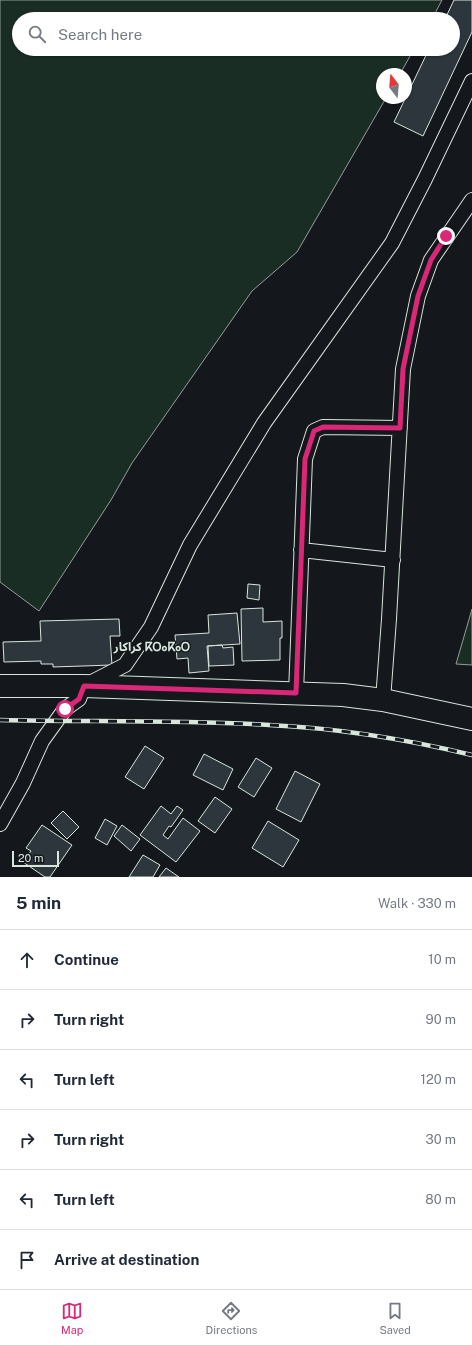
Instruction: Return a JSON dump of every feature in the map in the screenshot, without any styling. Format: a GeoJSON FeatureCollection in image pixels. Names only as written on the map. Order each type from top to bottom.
{"type":"FeatureCollection","features":[{"type":"Feature","properties":{"kind":"main road"},"geometry":{"type":"LineString","coordinates":[[0,686],[84,686],[344,695],[383,700],[472,719]]}},
{"type":"Feature","properties":{"kind":"street"},"geometry":{"type":"LineString","coordinates":[[0,824],[23,782],[42,740],[65,709],[79,699],[84,686],[125,665],[151,627],[190,545],[264,423],[392,243],[425,179],[472,81]]}},
{"type":"Feature","properties":{"kind":"street"},"geometry":{"type":"LineString","coordinates":[[383,700],[393,560],[403,369],[418,296],[431,260],[472,200]]}},
{"type":"Feature","properties":{"kind":"street"},"geometry":{"type":"LineString","coordinates":[[296,693],[305,459],[314,431],[323,427],[400,428]]}},
{"type":"Feature","properties":{"kind":"street"},"geometry":{"type":"LineString","coordinates":[[301,550],[393,560]]}},
{"type":"Feature","properties":{"kind":"green space"},"geometry":{"type":"Polygon","coordinates":[[[0,0],[442,0],[436,12],[12,12],[12,56],[410,56],[403,68],[376,68],[376,104],[383,104],[297,252],[252,291],[132,463],[111,500],[39,611],[0,582],[0,0]]]}},
{"type":"Feature","properties":{"kind":"green space"},"geometry":{"type":"Polygon","coordinates":[[[472,609],[472,665],[456,664],[472,609]]]}},
{"type":"Feature","properties":{"kind":"building"},"geometry":{"type":"Polygon","coordinates":[[[454,0],[472,0],[472,32],[423,136],[394,122],[403,104],[412,104],[412,84],[426,56],[460,56],[460,12],[448,12],[454,0]]]}},
{"type":"Feature","properties":{"kind":"building"},"geometry":{"type":"Polygon","coordinates":[[[248,584],[260,585],[259,600],[247,598],[248,584]]]}},
{"type":"Feature","properties":{"kind":"building"},"geometry":{"type":"Polygon","coordinates":[[[263,608],[263,622],[282,621],[280,660],[242,661],[241,609],[263,608]]]}},
{"type":"Feature","properties":{"kind":"building"},"geometry":{"type":"Polygon","coordinates":[[[237,613],[240,644],[207,646],[209,671],[189,673],[188,658],[177,659],[175,635],[209,633],[208,615],[237,613]]]}},
{"type":"Feature","properties":{"kind":"building"},"geometry":{"type":"Polygon","coordinates":[[[119,619],[120,636],[110,636],[112,665],[53,667],[53,664],[41,664],[41,661],[4,662],[3,642],[41,641],[40,621],[119,619]]]}},
{"type":"Feature","properties":{"kind":"building"},"geometry":{"type":"Polygon","coordinates":[[[222,645],[223,648],[233,647],[234,665],[209,666],[208,646],[222,645]]]}},
{"type":"Feature","properties":{"kind":"building"},"geometry":{"type":"Polygon","coordinates":[[[145,746],[164,758],[144,789],[125,777],[145,746]]]}},
{"type":"Feature","properties":{"kind":"building"},"geometry":{"type":"Polygon","coordinates":[[[204,754],[233,769],[223,790],[193,775],[204,754]]]}},
{"type":"Feature","properties":{"kind":"building"},"geometry":{"type":"Polygon","coordinates":[[[256,758],[272,768],[254,797],[238,787],[256,758]]]}},
{"type":"Feature","properties":{"kind":"building"},"geometry":{"type":"Polygon","coordinates":[[[295,771],[320,784],[301,822],[276,809],[295,771]]]}},
{"type":"Feature","properties":{"kind":"building"},"geometry":{"type":"Polygon","coordinates":[[[215,797],[232,809],[215,833],[198,821],[215,797]]]}},
{"type":"Feature","properties":{"kind":"building"},"geometry":{"type":"Polygon","coordinates":[[[161,806],[171,814],[177,806],[183,810],[171,827],[169,826],[163,835],[168,839],[183,818],[200,831],[176,862],[140,835],[161,806]]]}},
{"type":"Feature","properties":{"kind":"building"},"geometry":{"type":"Polygon","coordinates":[[[63,811],[79,827],[67,839],[51,823],[63,811]]]}},
{"type":"Feature","properties":{"kind":"building"},"geometry":{"type":"Polygon","coordinates":[[[105,819],[117,826],[107,845],[95,838],[105,819]]]}},
{"type":"Feature","properties":{"kind":"building"},"geometry":{"type":"Polygon","coordinates":[[[268,821],[299,840],[283,867],[252,848],[268,821]]]}},
{"type":"Feature","properties":{"kind":"building"},"geometry":{"type":"Polygon","coordinates":[[[42,825],[72,845],[50,877],[45,877],[23,862],[31,851],[26,848],[42,825]]]}},
{"type":"Feature","properties":{"kind":"building"},"geometry":{"type":"Polygon","coordinates":[[[122,825],[140,839],[131,851],[114,836],[122,825]]]}},
{"type":"Feature","properties":{"kind":"building"},"geometry":{"type":"Polygon","coordinates":[[[143,855],[160,865],[153,877],[129,877],[143,855]]]}},
{"type":"Feature","properties":{"kind":"building"},"geometry":{"type":"Polygon","coordinates":[[[166,868],[179,877],[159,877],[166,868]]]}},
{"type":"Feature","properties":{"kind":"railway"},"geometry":{"type":"LineString","coordinates":[[0,720],[202,722],[294,726],[371,735],[472,755]]}},
{"type":"Feature","properties":{"kind":"district","name":"كراكار ⴽⵔⴰⴽⴰⵔ"},"geometry":{"type":"Point","coordinates":[152,647]}},
{"type":"Feature","properties":{"kind":"route"},"geometry":{"type":"LineString","coordinates":[[65,709],[79,699],[84,686],[296,693],[305,459],[310,440],[314,431],[323,427],[400,428],[403,369],[418,296],[431,260],[446,236]]}}]}
